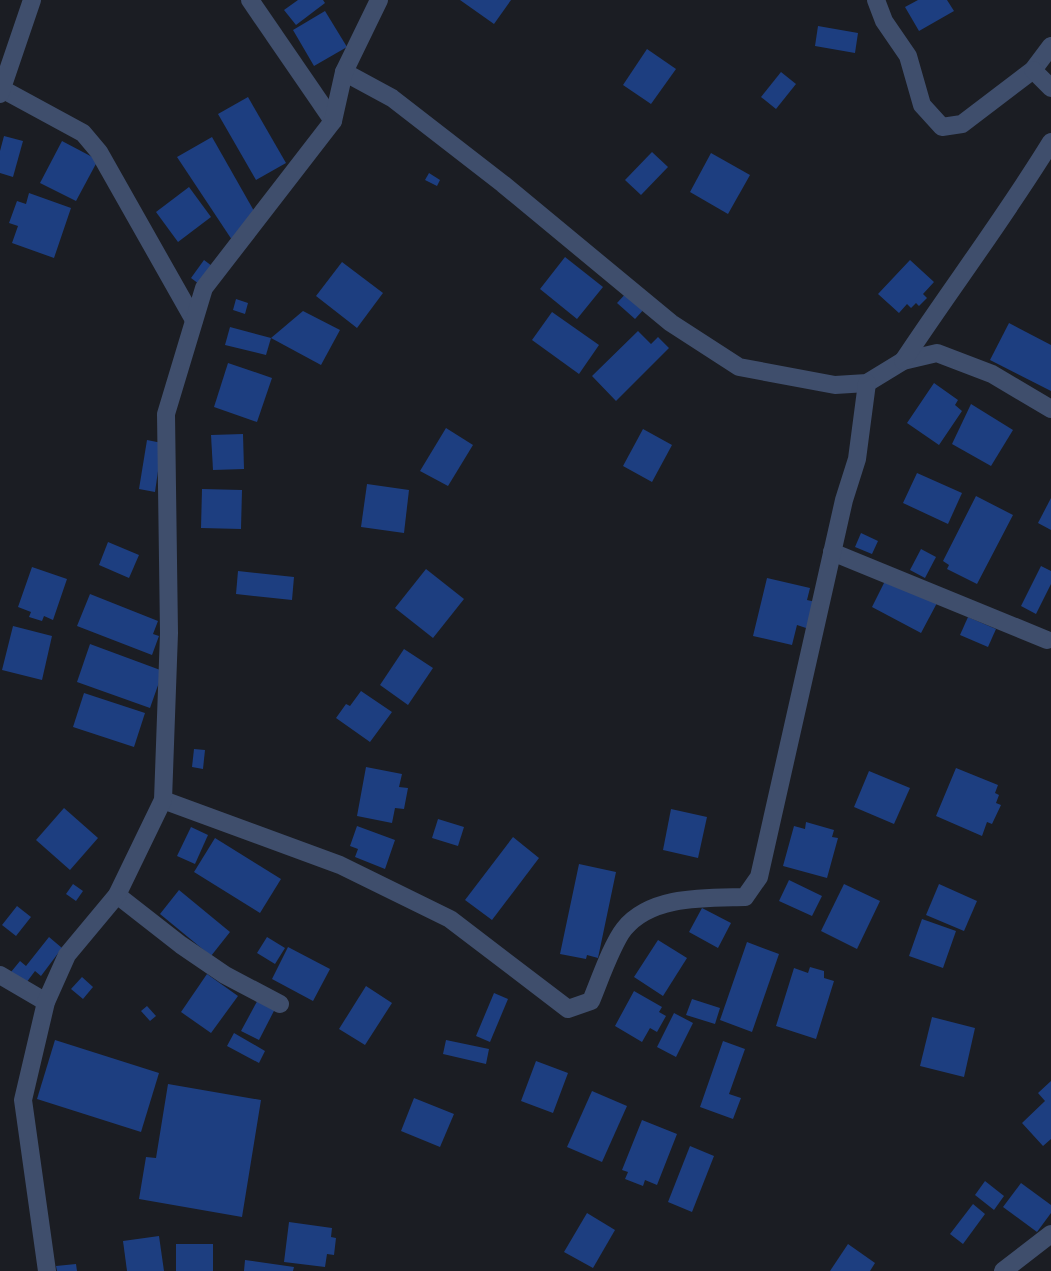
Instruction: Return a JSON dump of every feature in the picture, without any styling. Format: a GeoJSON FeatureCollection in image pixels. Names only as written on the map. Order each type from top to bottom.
{"type":"FeatureCollection","features":[{"type":"Feature","properties":{"kind":"street"},"geometry":{"type":"LineString","coordinates":[[32,0],[1,91],[83,133],[99,152],[194,320]]}},
{"type":"Feature","properties":{"kind":"street"},"geometry":{"type":"LineString","coordinates":[[250,0],[333,121]]}},
{"type":"Feature","properties":{"kind":"street"},"geometry":{"type":"LineString","coordinates":[[47,1271],[23,1100],[46,1002],[67,955],[117,895],[163,800],[169,633],[166,414],[204,288],[333,121],[344,72],[379,0]]}},
{"type":"Feature","properties":{"kind":"street"},"geometry":{"type":"LineString","coordinates":[[876,0],[884,21],[908,56],[922,105],[942,127],[962,124],[1033,70],[1051,46]]}},
{"type":"Feature","properties":{"kind":"street"},"geometry":{"type":"LineString","coordinates":[[1033,70],[1051,88]]}},
{"type":"Feature","properties":{"kind":"street"},"geometry":{"type":"LineString","coordinates":[[344,72],[392,98],[503,184],[671,323],[739,368],[835,385],[867,383],[903,361],[937,353],[992,374],[1051,409]]}},
{"type":"Feature","properties":{"kind":"street"},"geometry":{"type":"LineString","coordinates":[[903,361],[959,277],[1018,196],[1051,142]]}},
{"type":"Feature","properties":{"kind":"street"},"geometry":{"type":"LineString","coordinates":[[163,800],[340,865],[450,920],[568,1009],[591,1001],[624,929],[653,906],[709,898],[745,897],[759,877],[832,552],[857,459],[867,383]]}},
{"type":"Feature","properties":{"kind":"street"},"geometry":{"type":"LineString","coordinates":[[832,552],[1047,640]]}},
{"type":"Feature","properties":{"kind":"street"},"geometry":{"type":"LineString","coordinates":[[117,895],[181,945],[225,975],[280,1004]]}},
{"type":"Feature","properties":{"kind":"street"},"geometry":{"type":"LineString","coordinates":[[0,975],[46,1002]]}},
{"type":"Feature","properties":{"kind":"street"},"geometry":{"type":"LineString","coordinates":[[1003,1271],[1051,1234]]}},
{"type":"Feature","properties":{"kind":"building"},"geometry":{"type":"Polygon","coordinates":[[[298,0],[323,0],[325,3],[296,25],[284,10],[298,0]]]}},
{"type":"Feature","properties":{"kind":"building"},"geometry":{"type":"Polygon","coordinates":[[[460,0],[511,0],[494,24],[460,0]]]}},
{"type":"Feature","properties":{"kind":"building"},"geometry":{"type":"Polygon","coordinates":[[[918,0],[947,0],[954,11],[919,31],[905,7],[918,0]]]}},
{"type":"Feature","properties":{"kind":"building"},"geometry":{"type":"Polygon","coordinates":[[[325,11],[347,47],[314,66],[293,30],[325,11]]]}},
{"type":"Feature","properties":{"kind":"building"},"geometry":{"type":"Polygon","coordinates":[[[818,26],[858,33],[855,53],[815,46],[818,26]]]}},
{"type":"Feature","properties":{"kind":"building"},"geometry":{"type":"Polygon","coordinates":[[[647,49],[676,69],[651,104],[623,85],[647,49]]]}},
{"type":"Feature","properties":{"kind":"building"},"geometry":{"type":"Polygon","coordinates":[[[781,72],[796,84],[776,109],[761,97],[781,72]]]}},
{"type":"Feature","properties":{"kind":"building"},"geometry":{"type":"Polygon","coordinates":[[[248,97],[286,163],[256,180],[218,114],[248,97]]]}},
{"type":"Feature","properties":{"kind":"building"},"geometry":{"type":"Polygon","coordinates":[[[4,136],[23,141],[13,177],[0,173],[0,151],[4,136]]]}},
{"type":"Feature","properties":{"kind":"building"},"geometry":{"type":"Polygon","coordinates":[[[212,137],[258,218],[236,246],[177,157],[212,137]]]}},
{"type":"Feature","properties":{"kind":"building"},"geometry":{"type":"Polygon","coordinates":[[[62,141],[98,160],[76,201],[40,183],[62,141]]]}},
{"type":"Feature","properties":{"kind":"building"},"geometry":{"type":"Polygon","coordinates":[[[652,152],[668,167],[641,195],[625,180],[652,152]]]}},
{"type":"Feature","properties":{"kind":"building"},"geometry":{"type":"Polygon","coordinates":[[[711,153],[750,175],[728,214],[690,192],[711,153]]]}},
{"type":"Feature","properties":{"kind":"building"},"geometry":{"type":"Polygon","coordinates":[[[429,173],[440,180],[437,186],[425,180],[429,173]]]}},
{"type":"Feature","properties":{"kind":"building"},"geometry":{"type":"Polygon","coordinates":[[[189,187],[211,217],[178,242],[156,212],[189,187]]]}},
{"type":"Feature","properties":{"kind":"building"},"geometry":{"type":"Polygon","coordinates":[[[29,193],[71,208],[54,258],[12,243],[18,226],[9,223],[17,201],[26,204],[29,193]]]}},
{"type":"Feature","properties":{"kind":"building"},"geometry":{"type":"Polygon","coordinates":[[[565,257],[603,287],[577,319],[540,289],[565,257]]]}},
{"type":"Feature","properties":{"kind":"building"},"geometry":{"type":"Polygon","coordinates":[[[204,260],[216,269],[203,287],[191,278],[204,260]]]}},
{"type":"Feature","properties":{"kind":"building"},"geometry":{"type":"Polygon","coordinates":[[[910,260],[934,282],[923,294],[927,298],[919,306],[916,303],[911,308],[907,304],[899,313],[878,294],[910,260]]]}},
{"type":"Feature","properties":{"kind":"building"},"geometry":{"type":"Polygon","coordinates":[[[342,262],[383,293],[357,328],[316,296],[342,262]]]}},
{"type":"Feature","properties":{"kind":"building"},"geometry":{"type":"Polygon","coordinates":[[[629,290],[647,306],[635,319],[617,303],[629,290]]]}},
{"type":"Feature","properties":{"kind":"building"},"geometry":{"type":"Polygon","coordinates":[[[236,299],[248,303],[245,314],[233,310],[236,299]]]}},
{"type":"Feature","properties":{"kind":"building"},"geometry":{"type":"Polygon","coordinates":[[[303,311],[340,330],[321,365],[271,338],[303,311]]]}},
{"type":"Feature","properties":{"kind":"building"},"geometry":{"type":"Polygon","coordinates":[[[552,312],[599,345],[579,374],[532,340],[552,312]]]}},
{"type":"Feature","properties":{"kind":"building"},"geometry":{"type":"Polygon","coordinates":[[[1009,323],[1051,345],[1051,391],[990,360],[1009,323]]]}},
{"type":"Feature","properties":{"kind":"building"},"geometry":{"type":"Polygon","coordinates":[[[230,327],[271,338],[266,355],[225,345],[230,327]]]}},
{"type":"Feature","properties":{"kind":"building"},"geometry":{"type":"Polygon","coordinates":[[[638,331],[651,344],[658,337],[669,348],[616,401],[592,376],[638,331]]]}},
{"type":"Feature","properties":{"kind":"building"},"geometry":{"type":"Polygon","coordinates":[[[228,363],[272,378],[257,422],[214,407],[228,363]]]}},
{"type":"Feature","properties":{"kind":"building"},"geometry":{"type":"Polygon","coordinates":[[[934,383],[958,400],[955,405],[962,411],[939,445],[907,423],[934,383]]]}},
{"type":"Feature","properties":{"kind":"building"},"geometry":{"type":"Polygon","coordinates":[[[971,404],[1013,430],[991,466],[952,444],[971,404]]]}},
{"type":"Feature","properties":{"kind":"building"},"geometry":{"type":"Polygon","coordinates":[[[446,428],[473,445],[448,486],[420,471],[446,428]]]}},
{"type":"Feature","properties":{"kind":"building"},"geometry":{"type":"Polygon","coordinates":[[[643,429],[672,445],[652,482],[623,466],[643,429]]]}},
{"type":"Feature","properties":{"kind":"building"},"geometry":{"type":"Polygon","coordinates":[[[243,434],[244,469],[213,470],[211,435],[243,434]]]}},
{"type":"Feature","properties":{"kind":"building"},"geometry":{"type":"Polygon","coordinates":[[[147,440],[162,443],[155,492],[139,489],[147,440]]]}},
{"type":"Feature","properties":{"kind":"building"},"geometry":{"type":"Polygon","coordinates":[[[917,473],[962,493],[948,524],[903,503],[917,473]]]}},
{"type":"Feature","properties":{"kind":"building"},"geometry":{"type":"Polygon","coordinates":[[[367,484],[409,490],[404,533],[361,527],[367,484]]]}},
{"type":"Feature","properties":{"kind":"building"},"geometry":{"type":"Polygon","coordinates":[[[202,489],[242,490],[241,529],[201,528],[202,489]]]}},
{"type":"Feature","properties":{"kind":"building"},"geometry":{"type":"Polygon","coordinates":[[[976,496],[1013,515],[977,584],[947,569],[949,565],[943,561],[976,496]]]}},
{"type":"Feature","properties":{"kind":"building"},"geometry":{"type":"Polygon","coordinates":[[[1051,498],[1051,530],[1038,523],[1051,498]]]}},
{"type":"Feature","properties":{"kind":"building"},"geometry":{"type":"Polygon","coordinates":[[[861,533],[878,541],[872,554],[855,547],[861,533]]]}},
{"type":"Feature","properties":{"kind":"building"},"geometry":{"type":"Polygon","coordinates":[[[108,542],[139,555],[129,578],[99,565],[108,542]]]}},
{"type":"Feature","properties":{"kind":"building"},"geometry":{"type":"Polygon","coordinates":[[[921,549],[936,557],[925,578],[910,570],[921,549]]]}},
{"type":"Feature","properties":{"kind":"building"},"geometry":{"type":"Polygon","coordinates":[[[1041,566],[1051,571],[1051,584],[1036,614],[1021,606],[1041,566]]]}},
{"type":"Feature","properties":{"kind":"building"},"geometry":{"type":"Polygon","coordinates":[[[32,567],[67,579],[53,620],[44,616],[42,621],[29,617],[31,612],[18,607],[32,567]]]}},
{"type":"Feature","properties":{"kind":"building"},"geometry":{"type":"Polygon","coordinates":[[[426,569],[464,599],[433,638],[395,608],[426,569]]]}},
{"type":"Feature","properties":{"kind":"building"},"geometry":{"type":"Polygon","coordinates":[[[238,571],[294,577],[292,600],[236,594],[238,571]]]}},
{"type":"Feature","properties":{"kind":"building"},"geometry":{"type":"Polygon","coordinates":[[[887,577],[937,603],[921,633],[872,607],[887,577]]]}},
{"type":"Feature","properties":{"kind":"building"},"geometry":{"type":"Polygon","coordinates":[[[767,578],[810,588],[807,600],[816,602],[809,629],[797,625],[792,645],[753,636],[767,578]]]}},
{"type":"Feature","properties":{"kind":"building"},"geometry":{"type":"Polygon","coordinates":[[[90,594],[158,621],[153,634],[159,636],[152,655],[77,626],[90,594]]]}},
{"type":"Feature","properties":{"kind":"building"},"geometry":{"type":"Polygon","coordinates":[[[968,617],[996,629],[988,647],[960,635],[968,617]]]}},
{"type":"Feature","properties":{"kind":"building"},"geometry":{"type":"Polygon","coordinates":[[[13,626],[52,636],[42,680],[2,670],[13,626]]]}},
{"type":"Feature","properties":{"kind":"building"},"geometry":{"type":"Polygon","coordinates":[[[90,644],[163,671],[150,708],[77,682],[90,644]]]}},
{"type":"Feature","properties":{"kind":"building"},"geometry":{"type":"Polygon","coordinates":[[[404,649],[433,668],[408,705],[380,685],[404,649]]]}},
{"type":"Feature","properties":{"kind":"building"},"geometry":{"type":"Polygon","coordinates":[[[361,691],[392,712],[370,742],[336,718],[346,704],[350,706],[361,691]]]}},
{"type":"Feature","properties":{"kind":"building"},"geometry":{"type":"Polygon","coordinates":[[[84,693],[145,713],[134,747],[73,727],[84,693]]]}},
{"type":"Feature","properties":{"kind":"building"},"geometry":{"type":"Polygon","coordinates":[[[194,749],[205,750],[203,769],[192,767],[194,749]]]}},
{"type":"Feature","properties":{"kind":"building"},"geometry":{"type":"Polygon","coordinates":[[[366,767],[402,774],[399,787],[408,788],[404,809],[395,808],[392,823],[357,816],[366,767]]]}},
{"type":"Feature","properties":{"kind":"building"},"geometry":{"type":"Polygon","coordinates":[[[956,768],[998,785],[995,793],[999,795],[996,803],[1001,805],[992,824],[987,822],[982,836],[936,816],[956,768]]]}},
{"type":"Feature","properties":{"kind":"building"},"geometry":{"type":"Polygon","coordinates":[[[869,771],[910,788],[894,824],[854,807],[869,771]]]}},
{"type":"Feature","properties":{"kind":"building"},"geometry":{"type":"Polygon","coordinates":[[[64,808],[98,838],[70,870],[36,840],[64,808]]]}},
{"type":"Feature","properties":{"kind":"building"},"geometry":{"type":"Polygon","coordinates":[[[671,809],[707,817],[698,858],[663,850],[671,809]]]}},
{"type":"Feature","properties":{"kind":"building"},"geometry":{"type":"Polygon","coordinates":[[[438,819],[464,827],[458,846],[432,838],[438,819]]]}},
{"type":"Feature","properties":{"kind":"building"},"geometry":{"type":"Polygon","coordinates":[[[806,822],[834,830],[832,837],[838,838],[827,878],[783,866],[794,826],[805,829],[806,822]]]}},
{"type":"Feature","properties":{"kind":"building"},"geometry":{"type":"Polygon","coordinates":[[[357,826],[395,840],[385,869],[355,857],[358,849],[350,846],[357,826]]]}},
{"type":"Feature","properties":{"kind":"building"},"geometry":{"type":"Polygon","coordinates":[[[191,827],[208,835],[195,864],[177,856],[191,827]]]}},
{"type":"Feature","properties":{"kind":"building"},"geometry":{"type":"Polygon","coordinates":[[[513,837],[539,858],[492,920],[465,900],[513,837]]]}},
{"type":"Feature","properties":{"kind":"building"},"geometry":{"type":"Polygon","coordinates":[[[215,838],[281,879],[260,913],[194,872],[215,838]]]}},
{"type":"Feature","properties":{"kind":"building"},"geometry":{"type":"Polygon","coordinates":[[[579,864],[616,872],[598,958],[587,955],[586,959],[560,954],[579,864]]]}},
{"type":"Feature","properties":{"kind":"building"},"geometry":{"type":"Polygon","coordinates":[[[789,880],[822,896],[812,916],[779,901],[789,880]]]}},
{"type":"Feature","properties":{"kind":"building"},"geometry":{"type":"Polygon","coordinates":[[[73,884],[83,891],[76,901],[66,894],[73,884]]]}},
{"type":"Feature","properties":{"kind":"building"},"geometry":{"type":"Polygon","coordinates":[[[844,884],[880,901],[857,949],[821,931],[844,884]]]}},
{"type":"Feature","properties":{"kind":"building"},"geometry":{"type":"Polygon","coordinates":[[[939,884],[977,901],[964,931],[926,915],[939,884]]]}},
{"type":"Feature","properties":{"kind":"building"},"geometry":{"type":"Polygon","coordinates":[[[179,890],[230,932],[211,956],[160,914],[179,890]]]}},
{"type":"Feature","properties":{"kind":"building"},"geometry":{"type":"Polygon","coordinates":[[[17,906],[31,917],[16,936],[2,925],[17,906]]]}},
{"type":"Feature","properties":{"kind":"building"},"geometry":{"type":"Polygon","coordinates":[[[702,908],[731,923],[718,948],[689,932],[702,908]]]}},
{"type":"Feature","properties":{"kind":"building"},"geometry":{"type":"Polygon","coordinates":[[[922,919],[956,931],[943,968],[909,956],[922,919]]]}},
{"type":"Feature","properties":{"kind":"building"},"geometry":{"type":"Polygon","coordinates":[[[49,937],[62,948],[41,976],[35,971],[26,983],[11,972],[20,961],[26,966],[49,937]]]}},
{"type":"Feature","properties":{"kind":"building"},"geometry":{"type":"Polygon","coordinates":[[[267,937],[285,948],[275,964],[257,953],[267,937]]]}},
{"type":"Feature","properties":{"kind":"building"},"geometry":{"type":"Polygon","coordinates":[[[658,940],[687,958],[663,996],[634,977],[658,940]]]}},
{"type":"Feature","properties":{"kind":"building"},"geometry":{"type":"Polygon","coordinates":[[[747,942],[779,954],[752,1032],[720,1020],[747,942]]]}},
{"type":"Feature","properties":{"kind":"building"},"geometry":{"type":"Polygon","coordinates":[[[288,947],[330,969],[313,1001],[272,979],[288,947]]]}},
{"type":"Feature","properties":{"kind":"building"},"geometry":{"type":"Polygon","coordinates":[[[810,967],[824,971],[824,978],[834,981],[816,1039],[776,1026],[794,968],[808,973],[810,967]]]}},
{"type":"Feature","properties":{"kind":"building"},"geometry":{"type":"Polygon","coordinates":[[[207,974],[238,996],[211,1033],[181,1012],[207,974]]]}},
{"type":"Feature","properties":{"kind":"building"},"geometry":{"type":"Polygon","coordinates":[[[82,977],[93,987],[83,999],[71,989],[82,977]]]}},
{"type":"Feature","properties":{"kind":"building"},"geometry":{"type":"Polygon","coordinates":[[[366,986],[392,1003],[365,1045],[339,1029],[366,986]]]}},
{"type":"Feature","properties":{"kind":"building"},"geometry":{"type":"Polygon","coordinates":[[[634,991],[662,1007],[659,1012],[666,1016],[657,1032],[650,1028],[642,1042],[615,1026],[634,991]]]}},
{"type":"Feature","properties":{"kind":"building"},"geometry":{"type":"Polygon","coordinates":[[[494,993],[508,999],[490,1042],[476,1036],[494,993]]]}},
{"type":"Feature","properties":{"kind":"building"},"geometry":{"type":"Polygon","coordinates":[[[260,996],[277,1005],[259,1040],[241,1031],[260,996]]]}},
{"type":"Feature","properties":{"kind":"building"},"geometry":{"type":"Polygon","coordinates":[[[692,999],[720,1008],[715,1024],[686,1015],[692,999]]]}},
{"type":"Feature","properties":{"kind":"building"},"geometry":{"type":"Polygon","coordinates":[[[147,1006],[156,1016],[150,1021],[141,1011],[147,1006]]]}},
{"type":"Feature","properties":{"kind":"building"},"geometry":{"type":"Polygon","coordinates":[[[674,1013],[693,1023],[676,1057],[657,1047],[674,1013]]]}},
{"type":"Feature","properties":{"kind":"building"},"geometry":{"type":"Polygon","coordinates":[[[932,1017],[975,1028],[964,1077],[920,1066],[932,1017]]]}},
{"type":"Feature","properties":{"kind":"building"},"geometry":{"type":"Polygon","coordinates":[[[234,1033],[265,1051],[259,1063],[227,1046],[234,1033]]]}},
{"type":"Feature","properties":{"kind":"building"},"geometry":{"type":"Polygon","coordinates":[[[55,1040],[159,1073],[141,1132],[37,1099],[55,1040]]]}},
{"type":"Feature","properties":{"kind":"building"},"geometry":{"type":"Polygon","coordinates":[[[446,1040],[489,1049],[486,1064],[443,1054],[446,1040]]]}},
{"type":"Feature","properties":{"kind":"building"},"geometry":{"type":"Polygon","coordinates":[[[723,1041],[745,1049],[729,1094],[741,1098],[733,1119],[700,1107],[723,1041]]]}},
{"type":"Feature","properties":{"kind":"building"},"geometry":{"type":"Polygon","coordinates":[[[536,1061],[568,1073],[553,1113],[521,1101],[536,1061]]]}},
{"type":"Feature","properties":{"kind":"building"},"geometry":{"type":"Polygon","coordinates":[[[1051,1081],[1051,1139],[1043,1146],[1022,1123],[1045,1101],[1038,1093],[1051,1081]]]}},
{"type":"Feature","properties":{"kind":"building"},"geometry":{"type":"Polygon","coordinates":[[[168,1084],[261,1100],[242,1217],[139,1199],[146,1157],[156,1158],[168,1084]]]}},
{"type":"Feature","properties":{"kind":"building"},"geometry":{"type":"Polygon","coordinates":[[[592,1091],[627,1106],[602,1162],[567,1147],[592,1091]]]}},
{"type":"Feature","properties":{"kind":"building"},"geometry":{"type":"Polygon","coordinates":[[[414,1098],[454,1114],[440,1147],[401,1131],[414,1098]]]}},
{"type":"Feature","properties":{"kind":"building"},"geometry":{"type":"Polygon","coordinates":[[[642,1120],[677,1134],[657,1185],[645,1180],[643,1186],[625,1179],[628,1172],[622,1170],[642,1120]]]}},
{"type":"Feature","properties":{"kind":"building"},"geometry":{"type":"Polygon","coordinates":[[[690,1146],[714,1156],[692,1212],[668,1202],[690,1146]]]}},
{"type":"Feature","properties":{"kind":"building"},"geometry":{"type":"Polygon","coordinates":[[[985,1181],[1004,1196],[994,1210],[975,1195],[985,1181]]]}},
{"type":"Feature","properties":{"kind":"building"},"geometry":{"type":"Polygon","coordinates":[[[1021,1183],[1051,1205],[1051,1213],[1037,1232],[1003,1207],[1021,1183]]]}},
{"type":"Feature","properties":{"kind":"building"},"geometry":{"type":"Polygon","coordinates":[[[973,1204],[985,1214],[963,1244],[950,1234],[973,1204]]]}},
{"type":"Feature","properties":{"kind":"building"},"geometry":{"type":"Polygon","coordinates":[[[587,1213],[615,1230],[593,1268],[564,1252],[587,1213]]]}},
{"type":"Feature","properties":{"kind":"building"},"geometry":{"type":"Polygon","coordinates":[[[289,1222],[332,1228],[331,1237],[336,1238],[334,1255],[327,1254],[325,1267],[284,1262],[289,1222]]]}},
{"type":"Feature","properties":{"kind":"building"},"geometry":{"type":"Polygon","coordinates":[[[159,1236],[164,1271],[127,1271],[123,1241],[159,1236]]]}},
{"type":"Feature","properties":{"kind":"building"},"geometry":{"type":"Polygon","coordinates":[[[176,1244],[213,1244],[213,1271],[176,1271],[176,1244]]]}},
{"type":"Feature","properties":{"kind":"building"},"geometry":{"type":"Polygon","coordinates":[[[848,1244],[875,1263],[870,1271],[830,1271],[848,1244]]]}},
{"type":"Feature","properties":{"kind":"building"},"geometry":{"type":"Polygon","coordinates":[[[245,1260],[294,1267],[293,1271],[244,1271],[245,1260]]]}},
{"type":"Feature","properties":{"kind":"building"},"geometry":{"type":"Polygon","coordinates":[[[76,1264],[77,1271],[57,1271],[56,1266],[76,1264]]]}}]}
